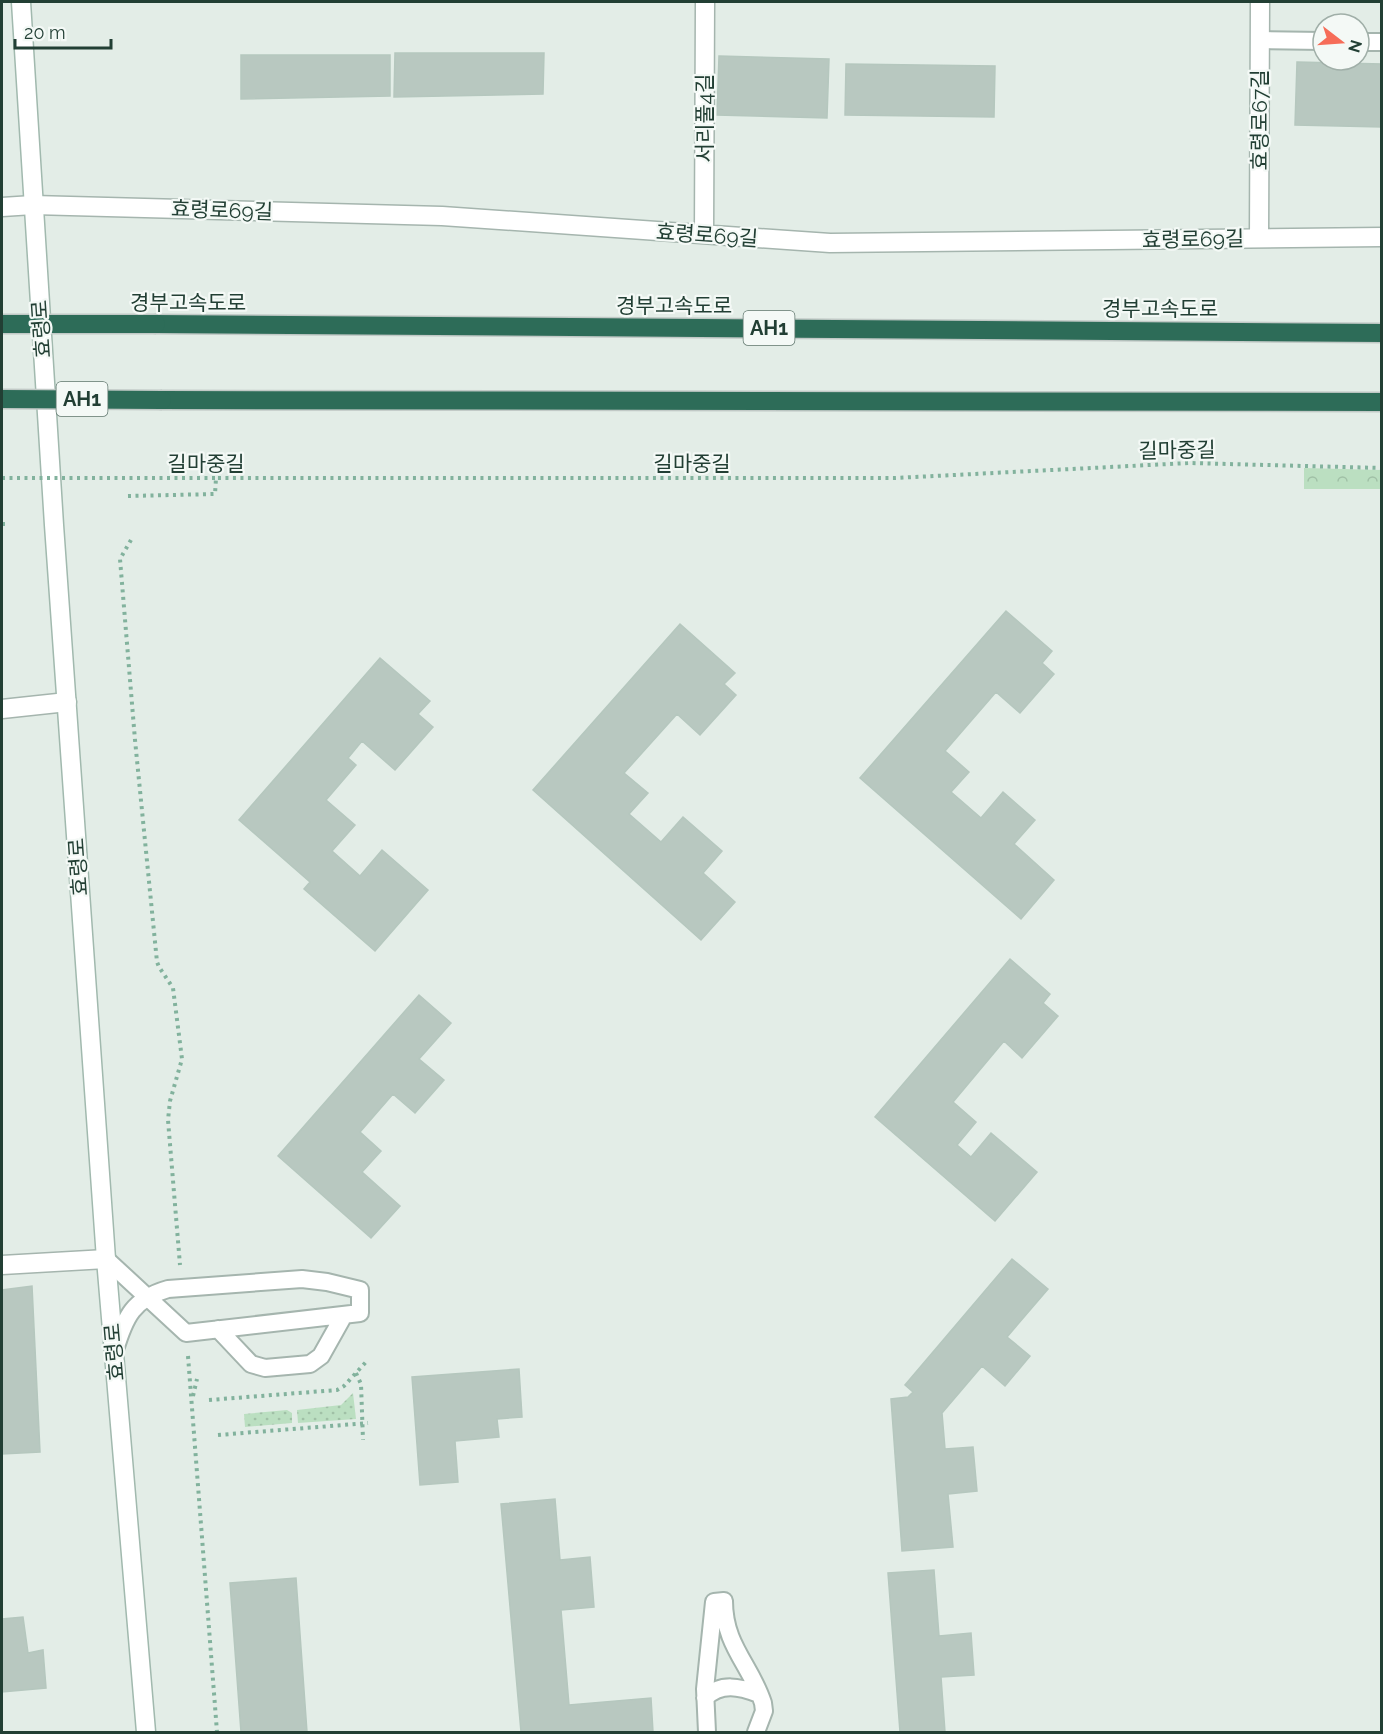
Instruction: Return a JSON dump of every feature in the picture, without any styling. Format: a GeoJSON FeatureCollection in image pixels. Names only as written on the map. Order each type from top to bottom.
{"type":"FeatureCollection","features":[{"type":"Feature","properties":{"kind":"highway","name":"경부고속도로"},"geometry":{"type":"LineString","coordinates":[[2,324],[1382,333]]}},
{"type":"Feature","properties":{"kind":"highway","name":"AH1"},"geometry":{"type":"LineString","coordinates":[[2,399],[1382,402]]}},
{"type":"Feature","properties":{"kind":"street","name":"효령로"},"geometry":{"type":"LineString","coordinates":[[21,2],[106,1259],[146,1732]]}},
{"type":"Feature","properties":{"kind":"street","name":"서리풀4길"},"geometry":{"type":"LineString","coordinates":[[704,234],[705,2]]}},
{"type":"Feature","properties":{"kind":"street","name":"효령로67길"},"geometry":{"type":"LineString","coordinates":[[1259,238],[1260,2]]}},
{"type":"Feature","properties":{"kind":"street","name":"효령로69길"},"geometry":{"type":"LineString","coordinates":[[2,207],[33,205],[442,216],[830,243],[1382,237]]}},
{"type":"Feature","properties":{"kind":"street"},"geometry":{"type":"LineString","coordinates":[[2,709],[67,702]]}},
{"type":"Feature","properties":{"kind":"street"},"geometry":{"type":"LineString","coordinates":[[2,1265],[106,1259]]}},
{"type":"Feature","properties":{"kind":"lane"},"geometry":{"type":"LineString","coordinates":[[1260,40],[1311,41]]}},
{"type":"Feature","properties":{"kind":"lane"},"geometry":{"type":"LineString","coordinates":[[106,1259],[147,1297],[186,1333],[360,1313],[360,1290],[315,1280],[168,1289],[147,1297],[140,1301],[131,1311],[122,1325],[114,1354]]}},
{"type":"Feature","properties":{"kind":"lane"},"geometry":{"type":"LineString","coordinates":[[218,1329],[251,1364],[265,1368],[310,1364],[321,1356],[344,1315]]}},
{"type":"Feature","properties":{"kind":"lane"},"geometry":{"type":"LineString","coordinates":[[706,1732],[705,1698],[714,1602],[719,1601],[724,1601],[727,1631],[759,1694],[764,1711],[758,1731]]}},
{"type":"Feature","properties":{"kind":"lane"},"geometry":{"type":"LineString","coordinates":[[705,1698],[723,1687],[747,1689],[759,1694]]}},
{"type":"Feature","properties":{"kind":"path","name":"길마중길"},"geometry":{"type":"LineString","coordinates":[[2,478],[895,478],[1189,463],[1382,468]]}},
{"type":"Feature","properties":{"kind":"path"},"geometry":{"type":"LineString","coordinates":[[128,496],[215,494],[216,478]]}},
{"type":"Feature","properties":{"kind":"path"},"geometry":{"type":"LineString","coordinates":[[2,524],[9,524]]}},
{"type":"Feature","properties":{"kind":"path"},"geometry":{"type":"LineString","coordinates":[[132,540],[120,559],[135,740],[157,962],[173,988],[182,1059],[170,1101],[168,1120],[180,1257]]}},
{"type":"Feature","properties":{"kind":"path"},"geometry":{"type":"LineString","coordinates":[[188,1360],[193,1400],[217,1732]]}},
{"type":"Feature","properties":{"kind":"path"},"geometry":{"type":"LineString","coordinates":[[356,1373],[361,1384],[363,1440]]}},
{"type":"Feature","properties":{"kind":"path"},"geometry":{"type":"LineString","coordinates":[[193,1400],[197,1379]]}},
{"type":"Feature","properties":{"kind":"path"},"geometry":{"type":"LineString","coordinates":[[218,1435],[369,1423]]}},
{"type":"Feature","properties":{"kind":"green space"},"geometry":{"type":"Polygon","coordinates":[[[1304,468],[1381,470],[1381,489],[1304,489],[1304,468]]]}},
{"type":"Feature","properties":{"kind":"green space"},"geometry":{"type":"Polygon","coordinates":[[[353,1393],[356,1419],[298,1423],[297,1410],[341,1405],[353,1393]]]}},
{"type":"Feature","properties":{"kind":"green space"},"geometry":{"type":"Polygon","coordinates":[[[287,1410],[292,1413],[292,1423],[245,1427],[244,1414],[287,1410]]]}},
{"type":"Feature","properties":{"kind":"building"},"geometry":{"type":"Polygon","coordinates":[[[395,53],[544,53],[543,94],[394,97],[395,53]]]}},
{"type":"Feature","properties":{"kind":"building"},"geometry":{"type":"Polygon","coordinates":[[[241,55],[390,55],[390,96],[241,99],[241,55]]]}},
{"type":"Feature","properties":{"kind":"building"},"geometry":{"type":"Polygon","coordinates":[[[719,56],[829,59],[827,118],[717,115],[719,56]]]}},
{"type":"Feature","properties":{"kind":"building"},"geometry":{"type":"Polygon","coordinates":[[[1297,62],[1311,62],[1311,72],[1371,72],[1371,64],[1382,64],[1382,127],[1295,125],[1297,62]]]}},
{"type":"Feature","properties":{"kind":"building"},"geometry":{"type":"Polygon","coordinates":[[[846,64],[995,66],[994,117],[845,115],[846,64]]]}},
{"type":"Feature","properties":{"kind":"building"},"geometry":{"type":"Polygon","coordinates":[[[1006,611],[1052,651],[1042,663],[1054,674],[1020,713],[996,692],[945,751],[969,772],[951,792],[981,818],[1003,792],[1035,820],[1014,844],[1054,880],[1021,919],[860,778],[1006,611]]]}},
{"type":"Feature","properties":{"kind":"building"},"geometry":{"type":"Polygon","coordinates":[[[680,624],[735,673],[724,684],[736,695],[700,735],[677,714],[624,773],[648,793],[629,814],[661,842],[683,817],[722,851],[703,873],[735,902],[701,940],[533,790],[680,624]]]}},
{"type":"Feature","properties":{"kind":"building"},"geometry":{"type":"Polygon","coordinates":[[[380,658],[430,701],[418,714],[433,727],[395,770],[362,741],[348,758],[356,765],[326,800],[355,825],[332,851],[360,876],[382,850],[428,890],[375,951],[304,889],[310,882],[239,820],[380,658]]]}},
{"type":"Feature","properties":{"kind":"building"},"geometry":{"type":"Polygon","coordinates":[[[1010,959],[1050,994],[1043,1003],[1058,1016],[1022,1058],[1004,1041],[953,1102],[976,1122],[957,1145],[971,1157],[991,1133],[1037,1172],[995,1221],[875,1117],[1010,959]]]}},
{"type":"Feature","properties":{"kind":"building"},"geometry":{"type":"Polygon","coordinates":[[[419,995],[451,1023],[419,1059],[444,1080],[415,1113],[393,1094],[360,1132],[381,1151],[362,1172],[400,1206],[371,1238],[278,1156],[419,995]]]}},
{"type":"Feature","properties":{"kind":"building"},"geometry":{"type":"Polygon","coordinates":[[[1012,1259],[1048,1289],[1007,1337],[1030,1356],[1005,1386],[982,1366],[942,1413],[945,1449],[973,1447],[977,1491],[948,1494],[953,1547],[902,1551],[891,1399],[908,1397],[913,1392],[905,1385],[1012,1259]]]}},
{"type":"Feature","properties":{"kind":"building"},"geometry":{"type":"Polygon","coordinates":[[[32,1286],[40,1452],[2,1454],[2,1290],[32,1286]]]}},
{"type":"Feature","properties":{"kind":"building"},"geometry":{"type":"Polygon","coordinates":[[[519,1369],[522,1417],[497,1419],[499,1437],[455,1441],[458,1482],[420,1485],[412,1377],[519,1369]]]}},
{"type":"Feature","properties":{"kind":"building"},"geometry":{"type":"Polygon","coordinates":[[[555,1499],[560,1560],[590,1557],[594,1607],[561,1610],[569,1705],[651,1698],[653,1732],[521,1732],[501,1504],[555,1499]]]}},
{"type":"Feature","properties":{"kind":"building"},"geometry":{"type":"Polygon","coordinates":[[[934,1570],[939,1636],[971,1633],[974,1675],[941,1677],[945,1732],[900,1732],[888,1573],[934,1570]]]}},
{"type":"Feature","properties":{"kind":"building"},"geometry":{"type":"Polygon","coordinates":[[[296,1578],[307,1732],[241,1732],[230,1583],[296,1578]]]}},
{"type":"Feature","properties":{"kind":"building"},"geometry":{"type":"Polygon","coordinates":[[[23,1617],[28,1653],[43,1650],[46,1688],[2,1692],[2,1619],[23,1617]]]}}]}
